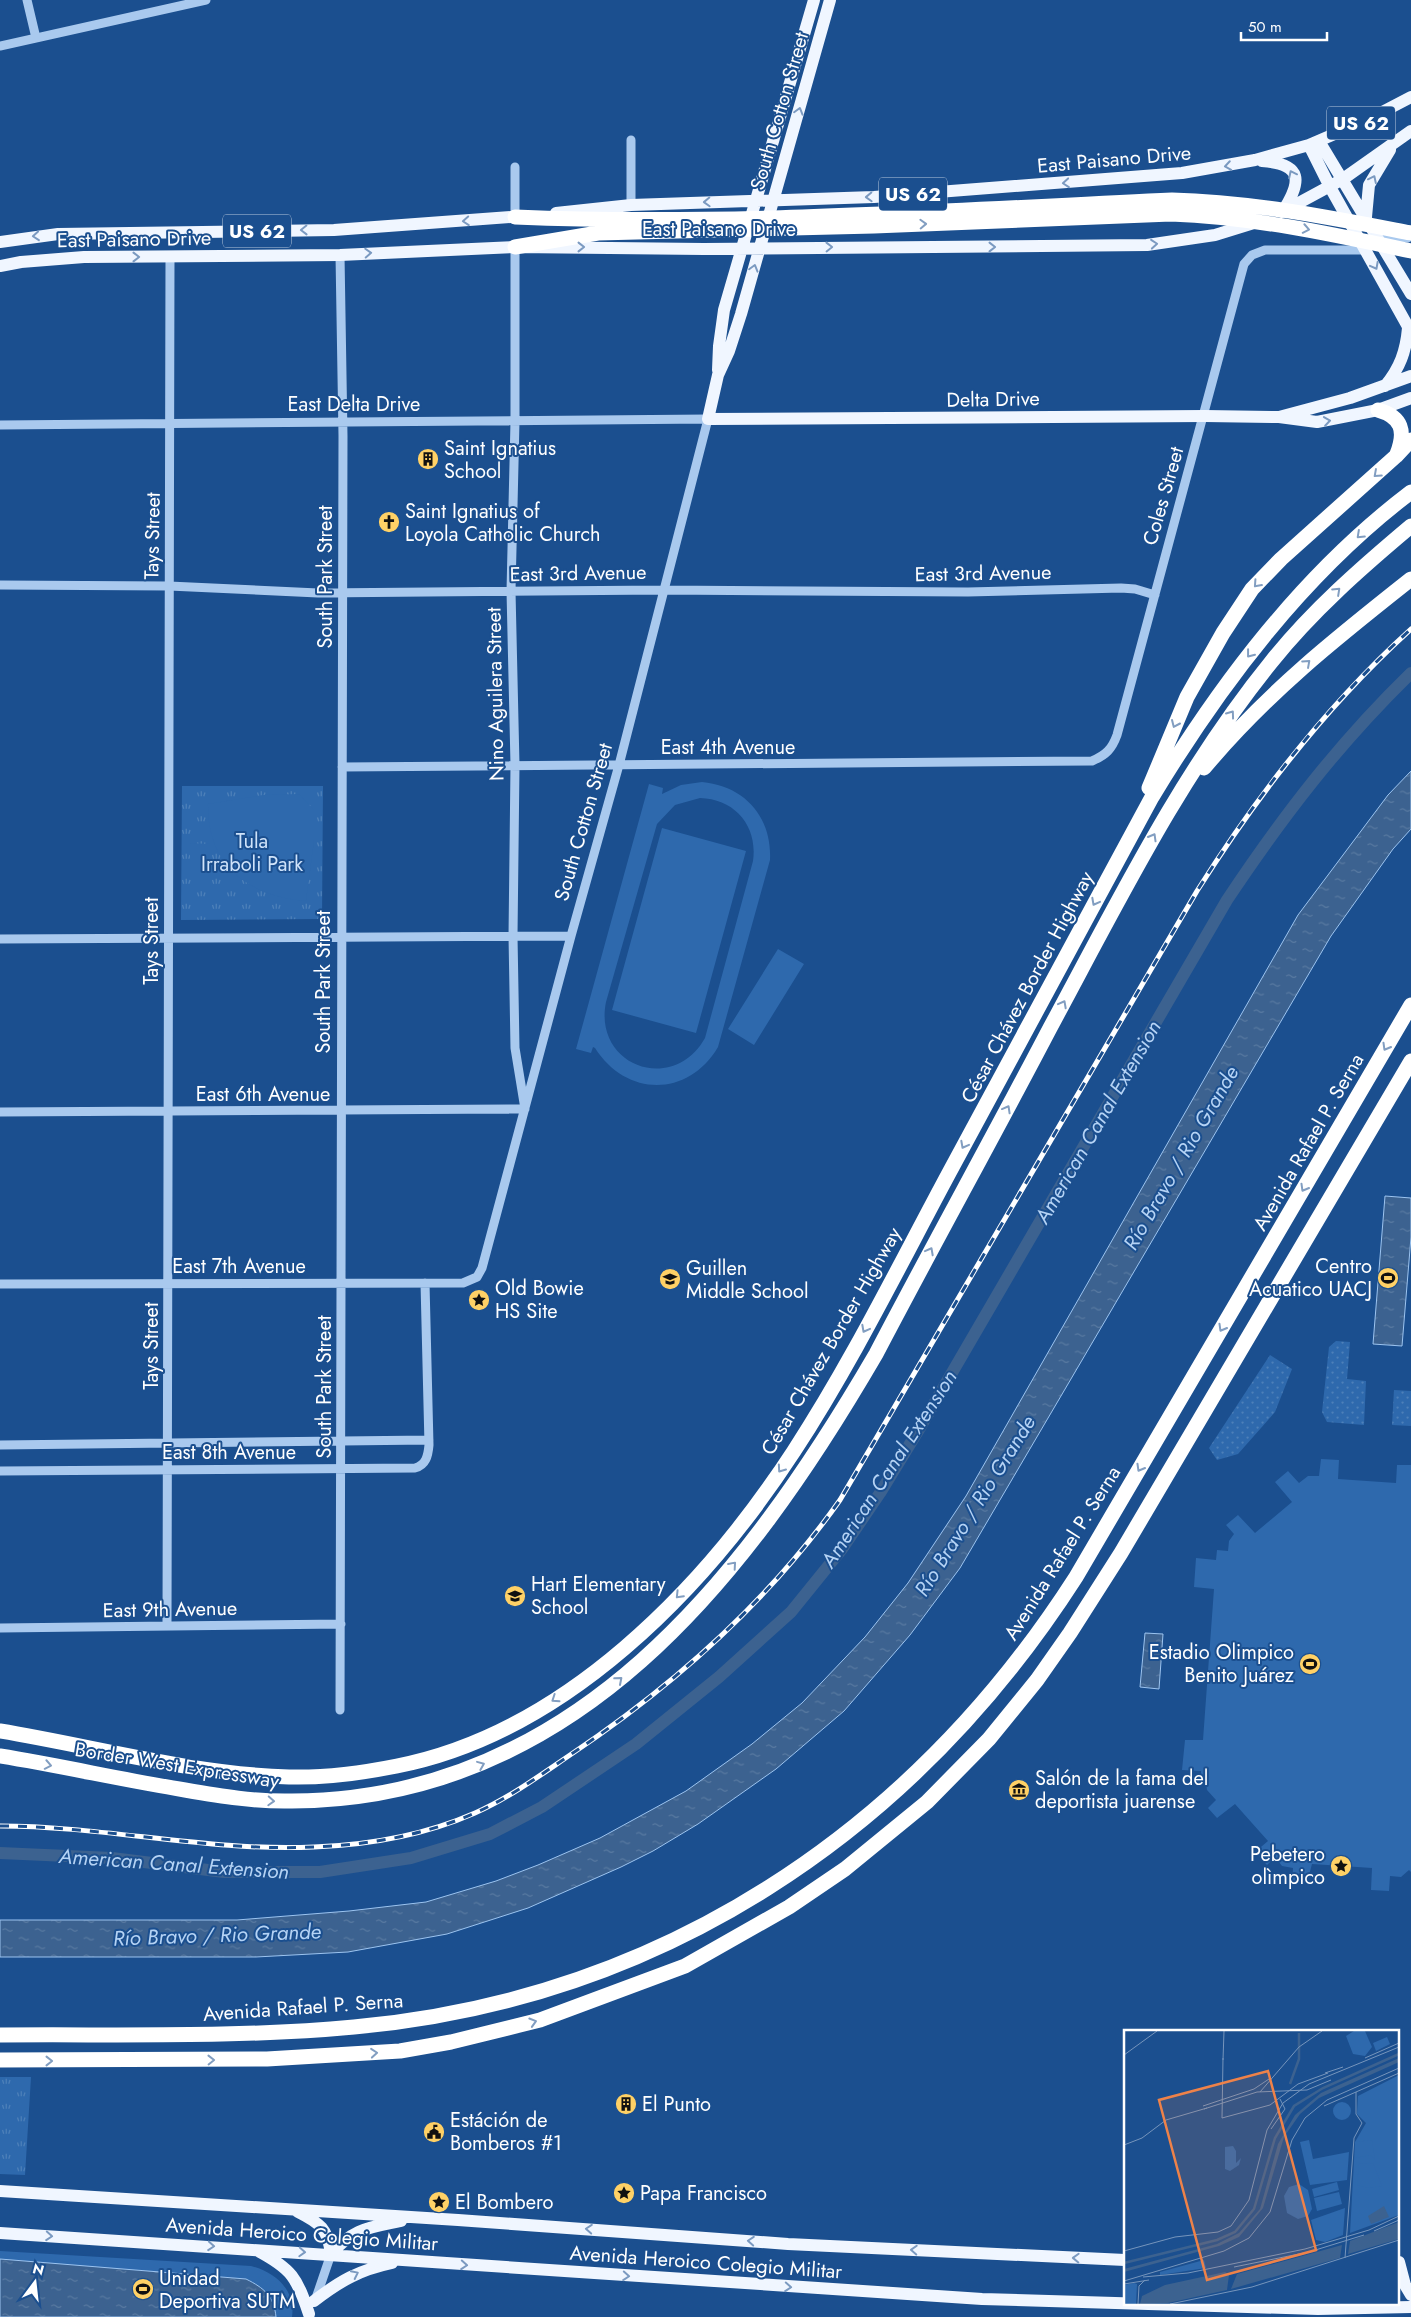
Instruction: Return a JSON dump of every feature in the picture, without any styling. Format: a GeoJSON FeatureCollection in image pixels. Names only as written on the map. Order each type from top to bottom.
{"type":"FeatureCollection","features":[{"type":"Feature","properties":{"kind":"highway"},"geometry":{"type":"LineString","coordinates":[[515,247],[598,233],[874,226],[1172,207],[1207,201],[1270,207],[1411,233]]}},
{"type":"Feature","properties":{"kind":"highway"},"geometry":{"type":"LineString","coordinates":[[514,217],[582,220],[1172,207],[1214,216],[1278,223],[1411,251]]}},
{"type":"Feature","properties":{"kind":"highway"},"geometry":{"type":"LineString","coordinates":[[1378,410],[1391,414],[1397,420],[1402,433],[1396,456]]}},
{"type":"Feature","properties":{"kind":"highway"},"geometry":{"type":"LineString","coordinates":[[1122,853],[1187,697],[1223,633],[1252,590],[1281,559],[1396,456],[1411,440]]}},
{"type":"Feature","properties":{"kind":"highway","name":"César Chávez Border Highway"},"geometry":{"type":"LineString","coordinates":[[0,1731],[173,1763],[234,1772],[290,1777],[342,1774],[399,1766],[466,1746],[515,1724],[550,1704],[628,1645],[680,1593],[727,1541],[793,1452],[851,1355],[1174,760],[1206,713],[1256,647],[1331,563],[1365,530],[1411,492]]}},
{"type":"Feature","properties":{"kind":"highway","name":"Border West Expressway"},"geometry":{"type":"LineString","coordinates":[[0,1756],[214,1795],[289,1802],[326,1801],[388,1794],[459,1774],[516,1749],[557,1725],[614,1684],[663,1640],[723,1577],[772,1516],[804,1472],[842,1412],[907,1294],[1140,860],[1217,734],[1273,660],[1331,597],[1411,526]]}},
{"type":"Feature","properties":{"kind":"highway"},"geometry":{"type":"LineString","coordinates":[[1167,814],[1220,750],[1264,702],[1322,649],[1411,579]]}},
{"type":"Feature","properties":{"kind":"highway","name":"Avenida Rafael P. Serna"},"geometry":{"type":"LineString","coordinates":[[0,2035],[295,2032],[356,2027],[465,2011],[547,1990],[644,1954],[687,1935],[803,1867],[848,1833],[906,1783],[946,1745],[977,1711],[1049,1619],[1076,1577],[1411,1005]]}},
{"type":"Feature","properties":{"kind":"highway"},"geometry":{"type":"LineString","coordinates":[[0,2060],[267,2059],[341,2056],[400,2051],[460,2040],[540,2020],[685,1966],[789,1907],[845,1869],[927,1802],[989,1739],[1037,1680],[1126,1545],[1411,1061]]}},
{"type":"Feature","properties":{"kind":"main road","name":"South Cotton Street"},"geometry":{"type":"LineString","coordinates":[[718,375],[718,346],[724,310],[814,0]]}},
{"type":"Feature","properties":{"kind":"main road","name":"South Cotton Street"},"geometry":{"type":"LineString","coordinates":[[708,419],[718,375],[729,351],[741,314],[830,0]]}},
{"type":"Feature","properties":{"kind":"main road","name":"East Paisano Drive"},"geometry":{"type":"LineString","coordinates":[[0,242],[58,234],[334,230],[514,217],[630,204],[874,197],[1182,173],[1255,160],[1314,143],[1368,120],[1411,97]]}},
{"type":"Feature","properties":{"kind":"main road","name":"East Paisano Drive"},"geometry":{"type":"LineString","coordinates":[[0,266],[62,258],[340,255],[515,247],[704,249],[1147,245],[1215,235],[1247,226],[1281,213],[1343,179],[1411,131]]}},
{"type":"Feature","properties":{"kind":"main road"},"geometry":{"type":"LineString","coordinates":[[1314,143],[1343,179],[1411,294]]}},
{"type":"Feature","properties":{"kind":"main road"},"geometry":{"type":"LineString","coordinates":[[1314,143],[1330,187],[1409,330],[1403,358],[1398,370],[1383,388]]}},
{"type":"Feature","properties":{"kind":"main road"},"geometry":{"type":"LineString","coordinates":[[1366,217],[1370,186],[1393,145]]}},
{"type":"Feature","properties":{"kind":"main road"},"geometry":{"type":"LineString","coordinates":[[1255,160],[1276,162],[1288,166],[1294,174],[1296,183],[1294,193],[1281,213]]}},
{"type":"Feature","properties":{"kind":"main road"},"geometry":{"type":"LineString","coordinates":[[1281,213],[1309,209],[1325,210],[1350,224]]}},
{"type":"Feature","properties":{"kind":"main road","name":"Delta Drive"},"geometry":{"type":"LineString","coordinates":[[1279,417],[1383,388],[1411,376]]}},
{"type":"Feature","properties":{"kind":"main road","name":"Delta Drive"},"geometry":{"type":"LineString","coordinates":[[708,419],[1205,416],[1279,417],[1317,422],[1378,410],[1411,398]]}},
{"type":"Feature","properties":{"kind":"main road","name":"Avenida Heroico Colegio Militar"},"geometry":{"type":"LineString","coordinates":[[0,2191],[788,2244],[1124,2260]]}},
{"type":"Feature","properties":{"kind":"main road"},"geometry":{"type":"LineString","coordinates":[[293,2210],[312,2219],[322,2227],[328,2237],[331,2254]]}},
{"type":"Feature","properties":{"kind":"main road"},"geometry":{"type":"LineString","coordinates":[[331,2254],[345,2238],[354,2233],[416,2218]]}},
{"type":"Feature","properties":{"kind":"main road","name":"Avenida Heroico Colegio Militar"},"geometry":{"type":"LineString","coordinates":[[0,2233],[982,2299],[1124,2303]]}},
{"type":"Feature","properties":{"kind":"main road"},"geometry":{"type":"LineString","coordinates":[[253,2249],[280,2263],[296,2279],[309,2316]]}},
{"type":"Feature","properties":{"kind":"main road"},"geometry":{"type":"LineString","coordinates":[[314,2301],[339,2282],[366,2269],[404,2260]]}},
{"type":"Feature","properties":{"kind":"main road"},"geometry":{"type":"LineString","coordinates":[[1402,2262],[1405,2285],[1411,2295]]}},
{"type":"Feature","properties":{"kind":"main road","name":"Avenida Heroico Colegio Militar"},"geometry":{"type":"LineString","coordinates":[[1150,2304],[1318,2309],[1411,2307]]}},
{"type":"Feature","properties":{"kind":"street"},"geometry":{"type":"LineString","coordinates":[[27,0],[36,38]]}},
{"type":"Feature","properties":{"kind":"street"},"geometry":{"type":"LineString","coordinates":[[0,46],[206,0]]}},
{"type":"Feature","properties":{"kind":"street"},"geometry":{"type":"LineString","coordinates":[[630,204],[631,140]]}},
{"type":"Feature","properties":{"kind":"street"},"geometry":{"type":"LineString","coordinates":[[514,167],[514,217]]}},
{"type":"Feature","properties":{"kind":"street"},"geometry":{"type":"LineString","coordinates":[[1376,236],[1411,238]]}},
{"type":"Feature","properties":{"kind":"street","name":"Nino Aguilera Street"},"geometry":{"type":"LineString","coordinates":[[515,247],[515,421],[511,591],[515,765],[513,936],[515,1048],[525,1110]]}},
{"type":"Feature","properties":{"kind":"street","name":"Coles Street"},"geometry":{"type":"LineString","coordinates":[[1111,749],[1117,735],[1205,416],[1244,264],[1252,255],[1265,250],[1366,250]]}},
{"type":"Feature","properties":{"kind":"street","name":"South Park Street"},"geometry":{"type":"LineString","coordinates":[[340,255],[343,422],[340,937],[342,1111],[340,1710]]}},
{"type":"Feature","properties":{"kind":"street","name":"Tays Street"},"geometry":{"type":"LineString","coordinates":[[167,1626],[170,257]]}},
{"type":"Feature","properties":{"kind":"street","name":"East Delta Drive"},"geometry":{"type":"LineString","coordinates":[[0,425],[708,419]]}},
{"type":"Feature","properties":{"kind":"street","name":"South Cotton Street"},"geometry":{"type":"LineString","coordinates":[[477,1277],[482,1268],[570,936],[619,765],[708,419]]}},
{"type":"Feature","properties":{"kind":"street","name":"East 3rd Avenue"},"geometry":{"type":"LineString","coordinates":[[0,585],[169,586],[342,593],[663,590],[940,592],[1121,588],[1135,589],[1155,595]]}},
{"type":"Feature","properties":{"kind":"street","name":"East 4th Avenue"},"geometry":{"type":"LineString","coordinates":[[342,767],[1092,761],[1103,756],[1111,749]]}},
{"type":"Feature","properties":{"kind":"street"},"geometry":{"type":"LineString","coordinates":[[0,939],[570,936]]}},
{"type":"Feature","properties":{"kind":"street","name":"East 6th Avenue"},"geometry":{"type":"LineString","coordinates":[[0,1112],[525,1110]]}},
{"type":"Feature","properties":{"kind":"street","name":"East 7th Avenue"},"geometry":{"type":"LineString","coordinates":[[0,1284],[463,1283],[477,1277]]}},
{"type":"Feature","properties":{"kind":"street"},"geometry":{"type":"LineString","coordinates":[[426,1283],[429,1440]]}},
{"type":"Feature","properties":{"kind":"street","name":"East 8th Avenue"},"geometry":{"type":"LineString","coordinates":[[0,1445],[429,1440],[428,1453],[422,1466],[415,1468],[0,1471]]}},
{"type":"Feature","properties":{"kind":"street","name":"East 9th Avenue"},"geometry":{"type":"LineString","coordinates":[[0,1628],[341,1624]]}},
{"type":"Feature","properties":{"kind":"street"},"geometry":{"type":"LineString","coordinates":[[309,2316],[331,2254]]}},
{"type":"Feature","properties":{"kind":"green space"},"geometry":{"type":"Polygon","coordinates":[[[702,782],[731,790],[743,797],[761,817],[769,844],[770,860],[718,1047],[705,1064],[690,1076],[674,1083],[657,1085],[640,1083],[623,1076],[608,1064],[593,1047],[591,1053],[576,1049],[649,784],[663,788],[662,794],[681,785],[702,782]],[[700,798],[675,805],[657,824],[606,1002],[605,1024],[611,1043],[623,1057],[639,1065],[656,1069],[674,1065],[691,1055],[705,1038],[753,861],[754,848],[748,826],[741,817],[724,803],[700,798]]]}},
{"type":"Feature","properties":{"kind":"green space","name":"Tula Irraboli Park"},"geometry":{"type":"Polygon","coordinates":[[[182,786],[323,786],[322,919],[181,920],[182,786]]]}},
{"type":"Feature","properties":{"kind":"green space"},"geometry":{"type":"Polygon","coordinates":[[[299,794],[314,810],[314,840],[306,901],[285,898],[266,892],[249,884],[235,874],[223,860],[215,844],[210,825],[208,804],[263,795],[299,794]]]}},
{"type":"Feature","properties":{"kind":"green space"},"geometry":{"type":"Polygon","coordinates":[[[662,828],[746,851],[696,1033],[612,1010],[662,828]]]}},
{"type":"Feature","properties":{"kind":"green space"},"geometry":{"type":"Polygon","coordinates":[[[190,843],[210,844],[210,879],[190,879],[190,843]]]}},
{"type":"Feature","properties":{"kind":"green space"},"geometry":{"type":"Polygon","coordinates":[[[778,949],[804,964],[754,1045],[728,1029],[778,949]]]}},
{"type":"Feature","properties":{"kind":"green space"},"geometry":{"type":"Polygon","coordinates":[[[1336,1341],[1350,1342],[1347,1379],[1366,1381],[1364,1425],[1327,1422],[1322,1412],[1329,1347],[1336,1341]]]}},
{"type":"Feature","properties":{"kind":"green space"},"geometry":{"type":"Polygon","coordinates":[[[1270,1355],[1292,1369],[1275,1412],[1238,1454],[1217,1460],[1209,1448],[1270,1355]]]}},
{"type":"Feature","properties":{"kind":"green space"},"geometry":{"type":"Polygon","coordinates":[[[1394,1390],[1411,1391],[1411,1426],[1392,1425],[1394,1390]]]}},
{"type":"Feature","properties":{"kind":"green space","name":"Estadio Olimpico Benito Juárez"},"geometry":{"type":"Polygon","coordinates":[[[1321,1459],[1339,1460],[1338,1479],[1396,1483],[1397,1465],[1411,1465],[1411,1872],[1409,1870],[1401,1877],[1390,1876],[1389,1891],[1371,1890],[1372,1868],[1312,1864],[1307,1883],[1292,1884],[1293,1868],[1282,1866],[1275,1857],[1267,1865],[1255,1852],[1268,1841],[1235,1804],[1217,1818],[1208,1808],[1216,1800],[1207,1790],[1206,1782],[1201,1781],[1201,1771],[1182,1770],[1185,1740],[1203,1740],[1214,1589],[1194,1587],[1196,1558],[1216,1560],[1217,1550],[1228,1551],[1229,1541],[1234,1534],[1226,1525],[1238,1515],[1255,1533],[1292,1502],[1275,1482],[1288,1471],[1299,1483],[1308,1476],[1319,1476],[1321,1459]]]}},
{"type":"Feature","properties":{"kind":"green space"},"geometry":{"type":"Polygon","coordinates":[[[0,2077],[31,2077],[25,2175],[0,2174],[0,2077]]]}},
{"type":"Feature","properties":{"kind":"green space","name":"Unidad Deportiva SUTM"},"geometry":{"type":"Polygon","coordinates":[[[0,2251],[251,2266],[268,2273],[282,2284],[291,2298],[292,2317],[0,2317],[0,2251]]]}},
{"type":"Feature","properties":{"kind":"water","name":"Río Bravo / Rio Grande"},"geometry":{"type":"Polygon","coordinates":[[[1411,771],[1411,829],[1393,849],[1331,936],[960,1568],[910,1635],[844,1711],[776,1769],[698,1824],[653,1851],[528,1908],[447,1934],[348,1952],[256,1957],[0,1957],[0,1920],[237,1920],[349,1911],[426,1902],[496,1881],[600,1838],[686,1791],[752,1744],[802,1703],[865,1637],[908,1583],[966,1496],[1298,915],[1388,795],[1411,771]]]}},
{"type":"Feature","properties":{"kind":"water"},"geometry":{"type":"Polygon","coordinates":[[[1385,1196],[1411,1198],[1411,1237],[1402,1346],[1373,1344],[1385,1196]]]}},
{"type":"Feature","properties":{"kind":"water"},"geometry":{"type":"Polygon","coordinates":[[[1145,1633],[1163,1634],[1159,1689],[1140,1687],[1145,1633]]]}},
{"type":"Feature","properties":{"kind":"water","name":"Unidad Deportiva SUTM"},"geometry":{"type":"Polygon","coordinates":[[[0,2259],[246,2279],[263,2289],[267,2294],[273,2303],[276,2317],[0,2317],[0,2259]]]}},
{"type":"Feature","properties":{"kind":"waterway","name":"American Canal Extension"},"geometry":{"type":"LineString","coordinates":[[0,1853],[112,1858],[224,1872],[320,1872],[411,1858],[490,1834],[542,1807],[636,1744],[719,1677],[791,1612],[842,1549],[880,1493],[921,1426],[1227,900],[1269,839],[1313,781],[1360,726],[1411,673]]}},
{"type":"Feature","properties":{"kind":"railway"},"geometry":{"type":"LineString","coordinates":[[0,1826],[79,1830],[196,1843],[275,1848],[335,1846],[396,1838],[456,1821],[512,1794],[608,1728],[682,1671],[717,1640],[782,1573],[840,1500],[1197,891],[1220,855],[1269,786],[1322,720],[1380,658],[1411,629]]}},
{"type":"Feature","properties":{"kind":"place","name":"Saint Ignatius School"},"geometry":{"type":"Point","coordinates":[428,459]}},
{"type":"Feature","properties":{"kind":"place","name":"Saint Ignatius of Loyola Catholic Church"},"geometry":{"type":"Point","coordinates":[389,522]}},
{"type":"Feature","properties":{"kind":"place","name":"Centro Acuatico UACJ"},"geometry":{"type":"Point","coordinates":[1388,1278]}},
{"type":"Feature","properties":{"kind":"place","name":"Guillen Middle School"},"geometry":{"type":"Point","coordinates":[670,1279]}},
{"type":"Feature","properties":{"kind":"place","name":"Old Bowie HS Site"},"geometry":{"type":"Point","coordinates":[479,1300]}},
{"type":"Feature","properties":{"kind":"place","name":"Hart Elementary School"},"geometry":{"type":"Point","coordinates":[515,1596]}},
{"type":"Feature","properties":{"kind":"place","name":"Estadio Olimpico Benito Juárez"},"geometry":{"type":"Point","coordinates":[1310,1664]}},
{"type":"Feature","properties":{"kind":"place","name":"Salón de la fama del deportista juarense"},"geometry":{"type":"Point","coordinates":[1019,1790]}},
{"type":"Feature","properties":{"kind":"place","name":"Pebetero olìmpico"},"geometry":{"type":"Point","coordinates":[1341,1866]}},
{"type":"Feature","properties":{"kind":"place","name":"El Punto"},"geometry":{"type":"Point","coordinates":[626,2104]}},
{"type":"Feature","properties":{"kind":"place","name":"Estáción de Bomberos #1"},"geometry":{"type":"Point","coordinates":[434,2132]}},
{"type":"Feature","properties":{"kind":"place","name":"Papa Francisco"},"geometry":{"type":"Point","coordinates":[624,2193]}},
{"type":"Feature","properties":{"kind":"place","name":"El Bombero"},"geometry":{"type":"Point","coordinates":[439,2202]}},
{"type":"Feature","properties":{"kind":"place","name":"Unidad Deportiva SUTM"},"geometry":{"type":"Point","coordinates":[143,2289]}}]}
